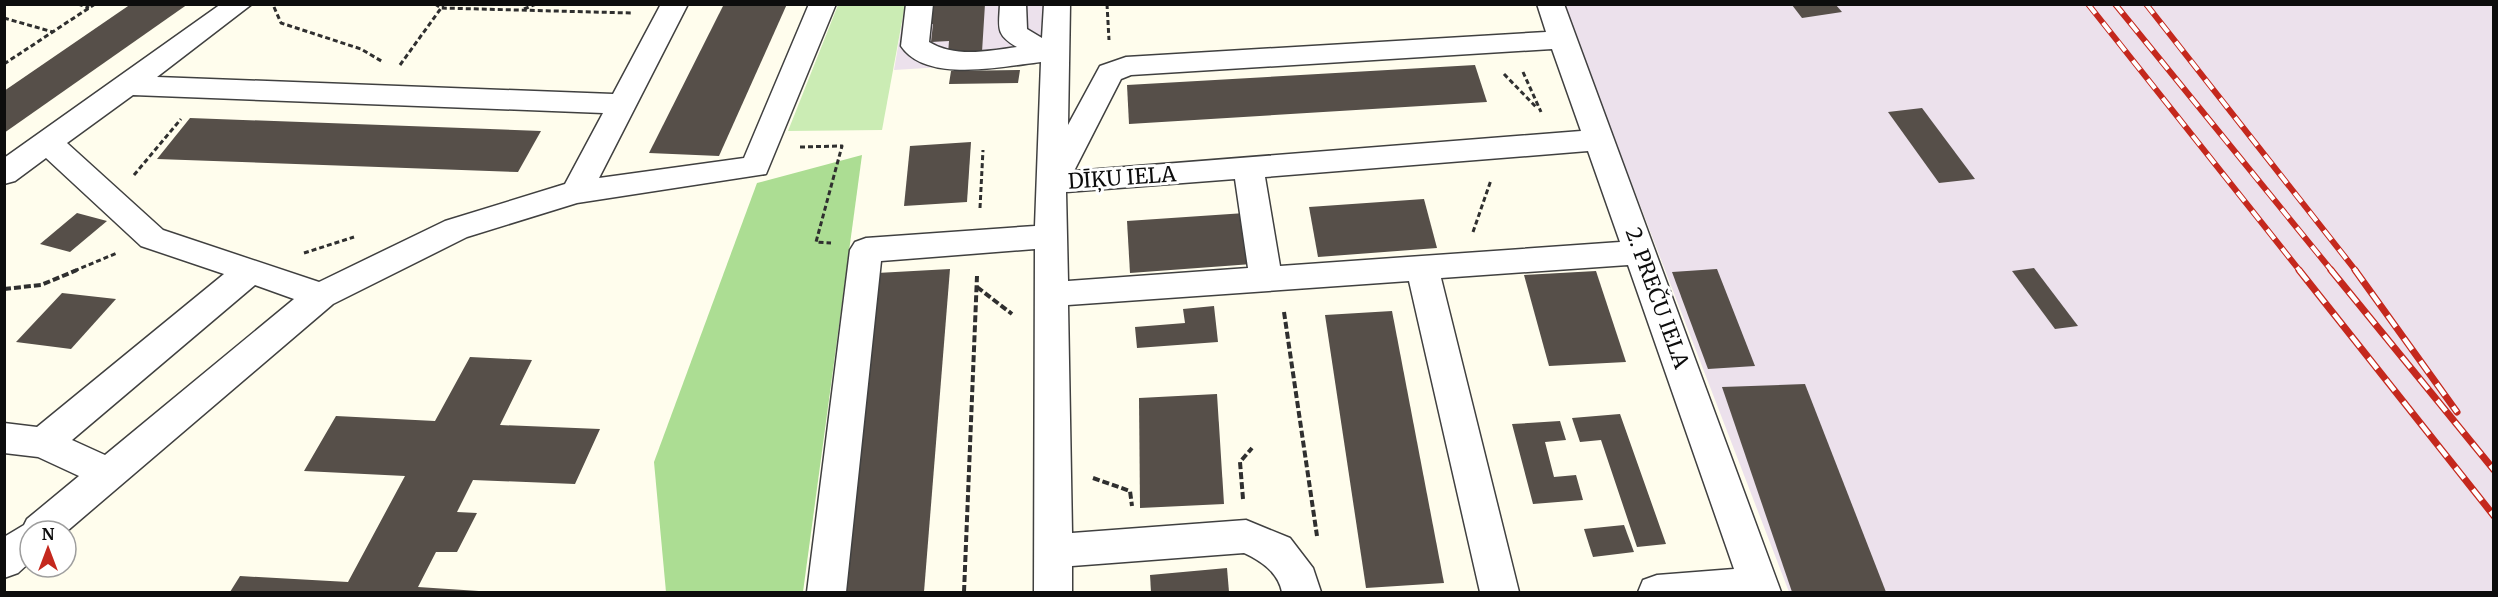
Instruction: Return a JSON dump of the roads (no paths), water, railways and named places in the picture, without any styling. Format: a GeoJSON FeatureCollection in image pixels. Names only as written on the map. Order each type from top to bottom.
{"type":"FeatureCollection","features":[{"type":"Feature","properties":{"kind":"street"},"geometry":{"type":"LineString","coordinates":[[4,174],[239,4]]}},
{"type":"Feature","properties":{"kind":"street"},"geometry":{"type":"LineString","coordinates":[[54,519],[321,295],[456,229],[576,192],[755,167],[823,4]]}},
{"type":"Feature","properties":{"kind":"street"},"geometry":{"type":"LineString","coordinates":[[920,4],[915,46],[928,56],[948,62],[1050,56]]}},
{"type":"Feature","properties":{"kind":"street"},"geometry":{"type":"LineString","coordinates":[[1013,4],[1013,33],[1050,56]]}},
{"type":"Feature","properties":{"kind":"street"},"geometry":{"type":"LineString","coordinates":[[1051,183],[1050,56],[1057,4]]}},
{"type":"Feature","properties":{"kind":"street","name":"2. PREČU IELA"},"geometry":{"type":"LineString","coordinates":[[1550,4],[1563,40],[1585,141],[1641,252],[1761,588]]}},
{"type":"Feature","properties":{"kind":"street"},"geometry":{"type":"LineString","coordinates":[[576,192],[672,9]]}},
{"type":"Feature","properties":{"kind":"street"},"geometry":{"type":"LineString","coordinates":[[1051,183],[1110,73],[1126,66],[1563,40]]}},
{"type":"Feature","properties":{"kind":"street"},"geometry":{"type":"LineString","coordinates":[[127,85],[207,88],[386,85],[622,104]]}},
{"type":"Feature","properties":{"kind":"street","name":"DĪĶU IELA"},"geometry":{"type":"LineString","coordinates":[[1053,592],[1051,183],[1585,141]]}},
{"type":"Feature","properties":{"kind":"street"},"geometry":{"type":"LineString","coordinates":[[48,143],[152,238],[321,295]]}},
{"type":"Feature","properties":{"kind":"street"},"geometry":{"type":"LineString","coordinates":[[1249,169],[1272,279]]}},
{"type":"Feature","properties":{"kind":"street"},"geometry":{"type":"LineString","coordinates":[[826,592],[866,250],[1052,236]]}},
{"type":"Feature","properties":{"kind":"street"},"geometry":{"type":"LineString","coordinates":[[1052,294],[1641,252]]}},
{"type":"Feature","properties":{"kind":"street"},"geometry":{"type":"LineString","coordinates":[[1422,268],[1500,592]]}},
{"type":"Feature","properties":{"kind":"street"},"geometry":{"type":"LineString","coordinates":[[43,443],[251,270]]}},
{"type":"Feature","properties":{"kind":"street"},"geometry":{"type":"LineString","coordinates":[[4,438],[43,443],[108,473]]}},
{"type":"Feature","properties":{"kind":"street"},"geometry":{"type":"LineString","coordinates":[[1053,551],[1246,536],[1277,550],[1299,580],[1301,592]]}},
{"type":"Feature","properties":{"kind":"street"},"geometry":{"type":"LineString","coordinates":[[4,561],[18,549]]}},
{"type":"Feature","properties":{"kind":"street"},"geometry":{"type":"LineString","coordinates":[[1657,592],[1761,588]]}},
{"type":"Feature","properties":{"kind":"railway"},"geometry":{"type":"LineString","coordinates":[[2088,4],[2300,271]]}},
{"type":"Feature","properties":{"kind":"railway"},"geometry":{"type":"LineString","coordinates":[[2115,4],[2332,271]]}},
{"type":"Feature","properties":{"kind":"railway"},"geometry":{"type":"LineString","coordinates":[[2146,4],[2356,271]]}},
{"type":"Feature","properties":{"kind":"railway"},"geometry":{"type":"LineString","coordinates":[[2299,270],[2494,516]]}},
{"type":"Feature","properties":{"kind":"railway"},"geometry":{"type":"LineString","coordinates":[[2331,270],[2494,470]]}},
{"type":"Feature","properties":{"kind":"railway"},"geometry":{"type":"LineString","coordinates":[[2355,270],[2457,412]]}}]}
